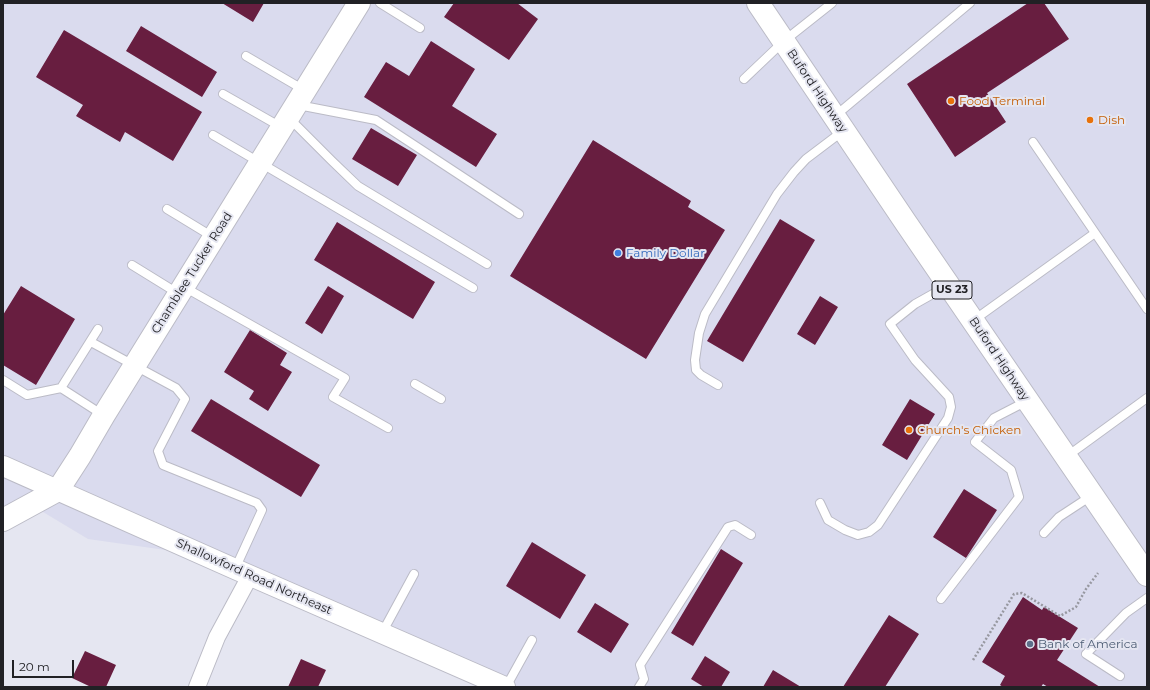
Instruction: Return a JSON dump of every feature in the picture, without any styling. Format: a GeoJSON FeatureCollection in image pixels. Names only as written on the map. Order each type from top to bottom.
{"type":"FeatureCollection","features":[{"type":"Feature","properties":{"kind":"main road","name":"Chamblee Tucker Road"},"geometry":{"type":"LineString","coordinates":[[3,520],[58,490],[359,3]]}},
{"type":"Feature","properties":{"kind":"main road","name":"Buford Highway"},"geometry":{"type":"LineString","coordinates":[[758,3],[1065,457],[1147,575]]}},
{"type":"Feature","properties":{"kind":"street","name":"Shallowford Road Northeast"},"geometry":{"type":"LineString","coordinates":[[3,466],[242,573],[506,687]]}},
{"type":"Feature","properties":{"kind":"street"},"geometry":{"type":"LineString","coordinates":[[197,687],[242,573]]}},
{"type":"Feature","properties":{"kind":"lane"},"geometry":{"type":"LineString","coordinates":[[380,3],[420,28]]}},
{"type":"Feature","properties":{"kind":"lane"},"geometry":{"type":"LineString","coordinates":[[744,79],[784,41],[832,3]]}},
{"type":"Feature","properties":{"kind":"lane"},"geometry":{"type":"LineString","coordinates":[[718,386],[696,370],[695,360],[699,333],[705,314],[777,194],[794,172],[839,124],[970,3]]}},
{"type":"Feature","properties":{"kind":"lane"},"geometry":{"type":"LineString","coordinates":[[246,56],[293,110],[332,162],[358,186],[487,264]]}},
{"type":"Feature","properties":{"kind":"lane"},"geometry":{"type":"LineString","coordinates":[[223,94],[293,110],[376,120],[519,214]]}},
{"type":"Feature","properties":{"kind":"lane"},"geometry":{"type":"LineString","coordinates":[[213,135],[473,288]]}},
{"type":"Feature","properties":{"kind":"lane"},"geometry":{"type":"LineString","coordinates":[[1033,142],[1147,309]]}},
{"type":"Feature","properties":{"kind":"lane"},"geometry":{"type":"LineString","coordinates":[[167,209],[214,238]]}},
{"type":"Feature","properties":{"kind":"lane"},"geometry":{"type":"LineString","coordinates":[[973,320],[1095,233]]}},
{"type":"Feature","properties":{"kind":"lane"},"geometry":{"type":"LineString","coordinates":[[132,265],[345,378],[333,397],[388,428]]}},
{"type":"Feature","properties":{"kind":"lane"},"geometry":{"type":"LineString","coordinates":[[820,503],[828,520],[845,530],[858,535],[869,532],[878,525],[948,418],[950,407],[948,397],[915,360],[890,324],[915,304],[949,285]]}},
{"type":"Feature","properties":{"kind":"lane"},"geometry":{"type":"LineString","coordinates":[[61,388],[98,329]]}},
{"type":"Feature","properties":{"kind":"lane"},"geometry":{"type":"LineString","coordinates":[[91,342],[176,388],[185,399],[158,451],[163,465],[257,503],[262,510],[242,573]]}},
{"type":"Feature","properties":{"kind":"lane"},"geometry":{"type":"LineString","coordinates":[[3,380],[27,395],[61,388],[104,415]]}},
{"type":"Feature","properties":{"kind":"lane"},"geometry":{"type":"LineString","coordinates":[[415,384],[441,399]]}},
{"type":"Feature","properties":{"kind":"lane"},"geometry":{"type":"LineString","coordinates":[[1065,457],[1147,398]]}},
{"type":"Feature","properties":{"kind":"lane"},"geometry":{"type":"LineString","coordinates":[[940,600],[1019,497],[1011,470],[974,442],[994,418],[1027,401]]}},
{"type":"Feature","properties":{"kind":"lane"},"geometry":{"type":"LineString","coordinates":[[1044,533],[1059,517],[1092,495]]}},
{"type":"Feature","properties":{"kind":"lane"},"geometry":{"type":"LineString","coordinates":[[639,687],[644,679],[640,665],[728,527],[735,525],[751,535]]}},
{"type":"Feature","properties":{"kind":"lane"},"geometry":{"type":"LineString","coordinates":[[381,633],[414,574]]}},
{"type":"Feature","properties":{"kind":"lane"},"geometry":{"type":"LineString","coordinates":[[1120,676],[1086,654],[1126,613],[1147,598]]}},
{"type":"Feature","properties":{"kind":"lane"},"geometry":{"type":"LineString","coordinates":[[506,687],[532,640]]}},
{"type":"Feature","properties":{"kind":"path"},"geometry":{"type":"LineString","coordinates":[[973,660],[1014,594],[1022,593],[1060,616],[1076,607],[1086,589],[1098,573]]}},
{"type":"Feature","properties":{"kind":"shaded area"},"geometry":{"type":"Polygon","coordinates":[[[3,3],[1147,3],[1147,687],[518,687],[396,630],[236,560],[88,539],[38,509],[3,517],[3,3]]]}},
{"type":"Feature","properties":{"kind":"building"},"geometry":{"type":"Polygon","coordinates":[[[222,3],[264,3],[253,22],[222,3]]]}},
{"type":"Feature","properties":{"kind":"building"},"geometry":{"type":"Polygon","coordinates":[[[454,3],[517,3],[538,19],[509,60],[444,17],[454,3]]]}},
{"type":"Feature","properties":{"kind":"building"},"geometry":{"type":"Polygon","coordinates":[[[1028,3],[1044,3],[1069,39],[987,93],[1006,122],[955,157],[907,84],[1028,3]]]}},
{"type":"Feature","properties":{"kind":"building"},"geometry":{"type":"Polygon","coordinates":[[[141,26],[217,72],[202,97],[126,51],[141,26]]]}},
{"type":"Feature","properties":{"kind":"building"},"geometry":{"type":"Polygon","coordinates":[[[64,30],[202,112],[173,161],[125,132],[120,142],[76,116],[83,105],[36,77],[64,30]]]}},
{"type":"Feature","properties":{"kind":"building"},"geometry":{"type":"Polygon","coordinates":[[[431,41],[475,69],[452,106],[497,134],[476,167],[364,97],[386,62],[409,76],[431,41]]]}},
{"type":"Feature","properties":{"kind":"building"},"geometry":{"type":"Polygon","coordinates":[[[371,128],[417,155],[398,186],[352,159],[371,128]]]}},
{"type":"Feature","properties":{"kind":"building","name":"Family Dollar"},"geometry":{"type":"Polygon","coordinates":[[[593,140],[691,201],[688,207],[725,230],[646,359],[510,276],[593,140]]]}},
{"type":"Feature","properties":{"kind":"building"},"geometry":{"type":"Polygon","coordinates":[[[780,219],[815,240],[743,362],[707,341],[780,219]]]}},
{"type":"Feature","properties":{"kind":"building"},"geometry":{"type":"Polygon","coordinates":[[[337,222],[435,282],[413,319],[314,260],[337,222]]]}},
{"type":"Feature","properties":{"kind":"building"},"geometry":{"type":"Polygon","coordinates":[[[21,286],[75,319],[36,385],[3,365],[3,315],[21,286]]]}},
{"type":"Feature","properties":{"kind":"building"},"geometry":{"type":"Polygon","coordinates":[[[328,286],[344,296],[322,334],[305,323],[328,286]]]}},
{"type":"Feature","properties":{"kind":"building"},"geometry":{"type":"Polygon","coordinates":[[[820,296],[838,307],[815,345],[797,334],[820,296]]]}},
{"type":"Feature","properties":{"kind":"building"},"geometry":{"type":"Polygon","coordinates":[[[250,330],[287,353],[280,365],[292,372],[268,411],[249,399],[254,391],[224,372],[250,330]]]}},
{"type":"Feature","properties":{"kind":"building"},"geometry":{"type":"Polygon","coordinates":[[[211,399],[320,465],[301,497],[191,431],[211,399]]]}},
{"type":"Feature","properties":{"kind":"building","name":"Church's Chicken"},"geometry":{"type":"Polygon","coordinates":[[[910,399],[935,414],[907,460],[882,445],[910,399]]]}},
{"type":"Feature","properties":{"kind":"building"},"geometry":{"type":"Polygon","coordinates":[[[964,489],[997,510],[966,558],[933,537],[964,489]]]}},
{"type":"Feature","properties":{"kind":"building"},"geometry":{"type":"Polygon","coordinates":[[[532,542],[586,575],[560,619],[506,586],[532,542]]]}},
{"type":"Feature","properties":{"kind":"building"},"geometry":{"type":"Polygon","coordinates":[[[721,549],[743,563],[693,646],[671,633],[721,549]]]}},
{"type":"Feature","properties":{"kind":"building","name":"Bank of America"},"geometry":{"type":"Polygon","coordinates":[[[1023,597],[1042,610],[1044,607],[1078,628],[1057,660],[1100,687],[1048,687],[1043,684],[1041,687],[1003,687],[1000,685],[1005,676],[982,662],[1023,597]]]}},
{"type":"Feature","properties":{"kind":"building"},"geometry":{"type":"Polygon","coordinates":[[[595,603],[629,624],[611,653],[577,632],[595,603]]]}},
{"type":"Feature","properties":{"kind":"building"},"geometry":{"type":"Polygon","coordinates":[[[889,615],[919,634],[885,687],[843,687],[889,615]]]}},
{"type":"Feature","properties":{"kind":"building"},"geometry":{"type":"Polygon","coordinates":[[[85,651],[116,665],[106,687],[91,687],[72,678],[85,651]]]}},
{"type":"Feature","properties":{"kind":"building"},"geometry":{"type":"Polygon","coordinates":[[[705,656],[730,672],[721,687],[704,687],[691,679],[705,656]]]}},
{"type":"Feature","properties":{"kind":"building"},"geometry":{"type":"Polygon","coordinates":[[[301,659],[326,670],[318,687],[288,687],[301,659]]]}},
{"type":"Feature","properties":{"kind":"building"},"geometry":{"type":"Polygon","coordinates":[[[773,670],[801,687],[763,687],[773,670]]]}},
{"type":"Feature","properties":{"kind":"place","name":"Food Terminal"},"geometry":{"type":"Point","coordinates":[951,101]}},
{"type":"Feature","properties":{"kind":"place","name":"Dish"},"geometry":{"type":"Point","coordinates":[1090,120]}},
{"type":"Feature","properties":{"kind":"place","name":"Family Dollar"},"geometry":{"type":"Point","coordinates":[618,253]}},
{"type":"Feature","properties":{"kind":"place","name":"Church's Chicken"},"geometry":{"type":"Point","coordinates":[909,430]}},
{"type":"Feature","properties":{"kind":"place","name":"Bank of America"},"geometry":{"type":"Point","coordinates":[1030,644]}}]}
